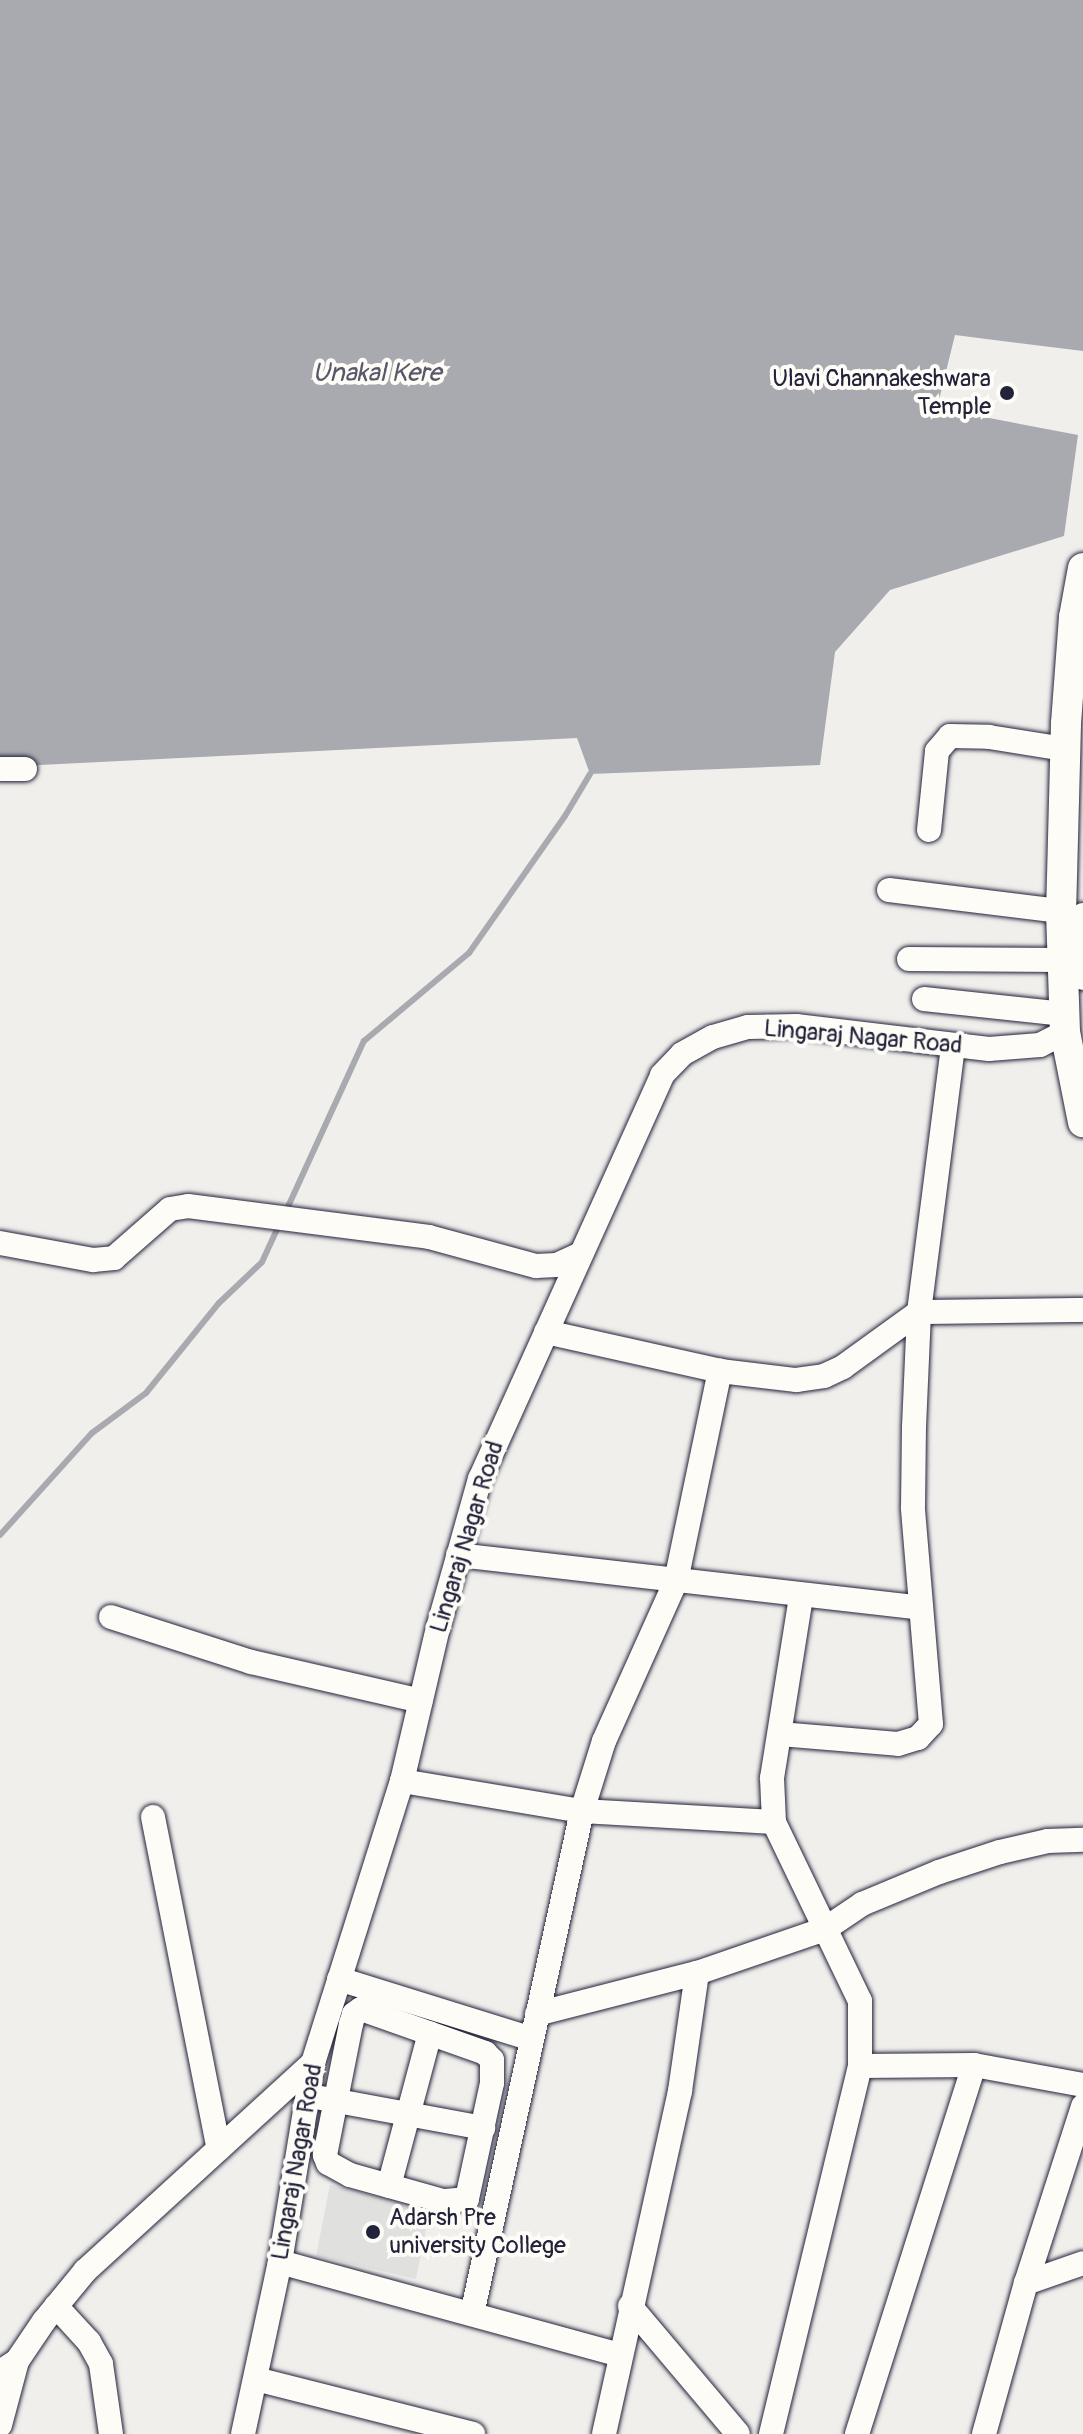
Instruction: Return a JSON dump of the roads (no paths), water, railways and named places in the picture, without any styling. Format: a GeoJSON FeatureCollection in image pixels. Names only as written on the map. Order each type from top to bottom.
{"type":"FeatureCollection","features":[{"type":"Feature","properties":{"kind":"main road"},"geometry":{"type":"LineString","coordinates":[[1083,568],[1065,749],[1072,913],[1072,969],[1065,1023],[1083,1122]]}},
{"type":"Feature","properties":{"kind":"street"},"geometry":{"type":"LineString","coordinates":[[929,830],[937,751],[950,736],[989,737],[1065,749]]}},
{"type":"Feature","properties":{"kind":"street"},"geometry":{"type":"LineString","coordinates":[[0,769],[25,769]]}},
{"type":"Feature","properties":{"kind":"street"},"geometry":{"type":"LineString","coordinates":[[889,890],[1072,913]]}},
{"type":"Feature","properties":{"kind":"street"},"geometry":{"type":"LineString","coordinates":[[909,959],[1072,969]]}},
{"type":"Feature","properties":{"kind":"street"},"geometry":{"type":"LineString","coordinates":[[924,999],[1065,1023]]}},
{"type":"Feature","properties":{"kind":"street","name":"Lingaraj Nagar Road"},"geometry":{"type":"LineString","coordinates":[[243,2434],[280,2262],[313,2063],[402,1781],[458,1555],[497,1436],[662,1075],[682,1054],[702,1042],[748,1027],[796,1026],[953,1045],[1021,1049],[1040,1045],[1065,1023]]}},
{"type":"Feature","properties":{"kind":"street"},"geometry":{"type":"LineString","coordinates":[[780,1734],[898,1744],[927,1732],[932,1714],[913,1508],[919,1312],[953,1045]]}},
{"type":"Feature","properties":{"kind":"street"},"geometry":{"type":"LineString","coordinates":[[0,1243],[93,1260],[114,1258],[170,1209],[188,1206],[302,1224],[429,1237],[536,1266],[557,1265],[581,1254]]}},
{"type":"Feature","properties":{"kind":"street"},"geometry":{"type":"LineString","coordinates":[[546,1332],[720,1371],[796,1380],[824,1376],[863,1355],[919,1312],[1083,1310]]}},
{"type":"Feature","properties":{"kind":"street"},"geometry":{"type":"LineString","coordinates":[[472,2314],[582,1811],[604,1741],[676,1581],[720,1371]]}},
{"type":"Feature","properties":{"kind":"street"},"geometry":{"type":"LineString","coordinates":[[458,1555],[920,1608]]}},
{"type":"Feature","properties":{"kind":"street"},"geometry":{"type":"LineString","coordinates":[[771,2434],[860,2066],[860,2001],[774,1822],[772,1778],[801,1596]]}},
{"type":"Feature","properties":{"kind":"street"},"geometry":{"type":"LineString","coordinates":[[111,1617],[251,1662],[421,1701]]}},
{"type":"Feature","properties":{"kind":"street"},"geometry":{"type":"LineString","coordinates":[[402,1781],[582,1811],[774,1822]]}},
{"type":"Feature","properties":{"kind":"street"},"geometry":{"type":"LineString","coordinates":[[153,1817],[219,2149]]}},
{"type":"Feature","properties":{"kind":"street"},"geometry":{"type":"LineString","coordinates":[[537,2014],[697,1973],[825,1929],[862,1904],[939,1872],[1048,1841],[1083,1840]]}},
{"type":"Feature","properties":{"kind":"street"},"geometry":{"type":"LineString","coordinates":[[604,2434],[680,2091],[697,1973]]}},
{"type":"Feature","properties":{"kind":"street"},"geometry":{"type":"LineString","coordinates":[[339,1979],[532,2039]]}},
{"type":"Feature","properties":{"kind":"street"},"geometry":{"type":"LineString","coordinates":[[361,2009],[485,2053],[495,2068],[467,2199],[443,2201],[350,2175],[328,2163],[325,2155],[336,2099],[354,2014],[361,2009]]}},
{"type":"Feature","properties":{"kind":"street"},"geometry":{"type":"LineString","coordinates":[[389,2186],[430,2033]]}},
{"type":"Feature","properties":{"kind":"street"},"geometry":{"type":"LineString","coordinates":[[0,2425],[9,2367],[85,2271],[313,2063]]}},
{"type":"Feature","properties":{"kind":"street"},"geometry":{"type":"LineString","coordinates":[[860,2066],[974,2065],[1083,2085]]}},
{"type":"Feature","properties":{"kind":"street"},"geometry":{"type":"LineString","coordinates":[[857,2434],[974,2065]]}},
{"type":"Feature","properties":{"kind":"street"},"geometry":{"type":"LineString","coordinates":[[307,2096],[483,2128]]}},
{"type":"Feature","properties":{"kind":"street"},"geometry":{"type":"LineString","coordinates":[[984,2434],[1026,2283],[1083,2106]]}},
{"type":"Feature","properties":{"kind":"street"},"geometry":{"type":"LineString","coordinates":[[280,2262],[620,2355]]}},
{"type":"Feature","properties":{"kind":"street"},"geometry":{"type":"LineString","coordinates":[[1026,2283],[1083,2263]]}},
{"type":"Feature","properties":{"kind":"street"},"geometry":{"type":"LineString","coordinates":[[56,2306],[89,2342],[101,2364],[111,2434]]}},
{"type":"Feature","properties":{"kind":"street"},"geometry":{"type":"LineString","coordinates":[[630,2306],[738,2434]]}},
{"type":"Feature","properties":{"kind":"street"},"geometry":{"type":"LineString","coordinates":[[256,2379],[473,2434]]}},
{"type":"Feature","properties":{"kind":"water","name":"Unakal Kere"},"geometry":{"type":"Polygon","coordinates":[[[0,0],[1083,0],[1083,351],[955,335],[937,408],[1078,435],[1064,536],[890,590],[835,652],[820,765],[590,774],[577,738],[0,767],[0,0]]]}},
{"type":"Feature","properties":{"kind":"waterway"},"geometry":{"type":"LineString","coordinates":[[286,1211],[364,1041],[469,953],[565,816],[590,774]]}},
{"type":"Feature","properties":{"kind":"waterway"},"geometry":{"type":"LineString","coordinates":[[0,1535],[92,1433],[146,1393],[219,1303],[262,1262],[279,1225]]}},
{"type":"Feature","properties":{"kind":"place","name":"Ulavi Channakeshwara Temple"},"geometry":{"type":"Point","coordinates":[1007,393]}},
{"type":"Feature","properties":{"kind":"place","name":"Adarsh Pre university College"},"geometry":{"type":"Point","coordinates":[373,2232]}}]}
